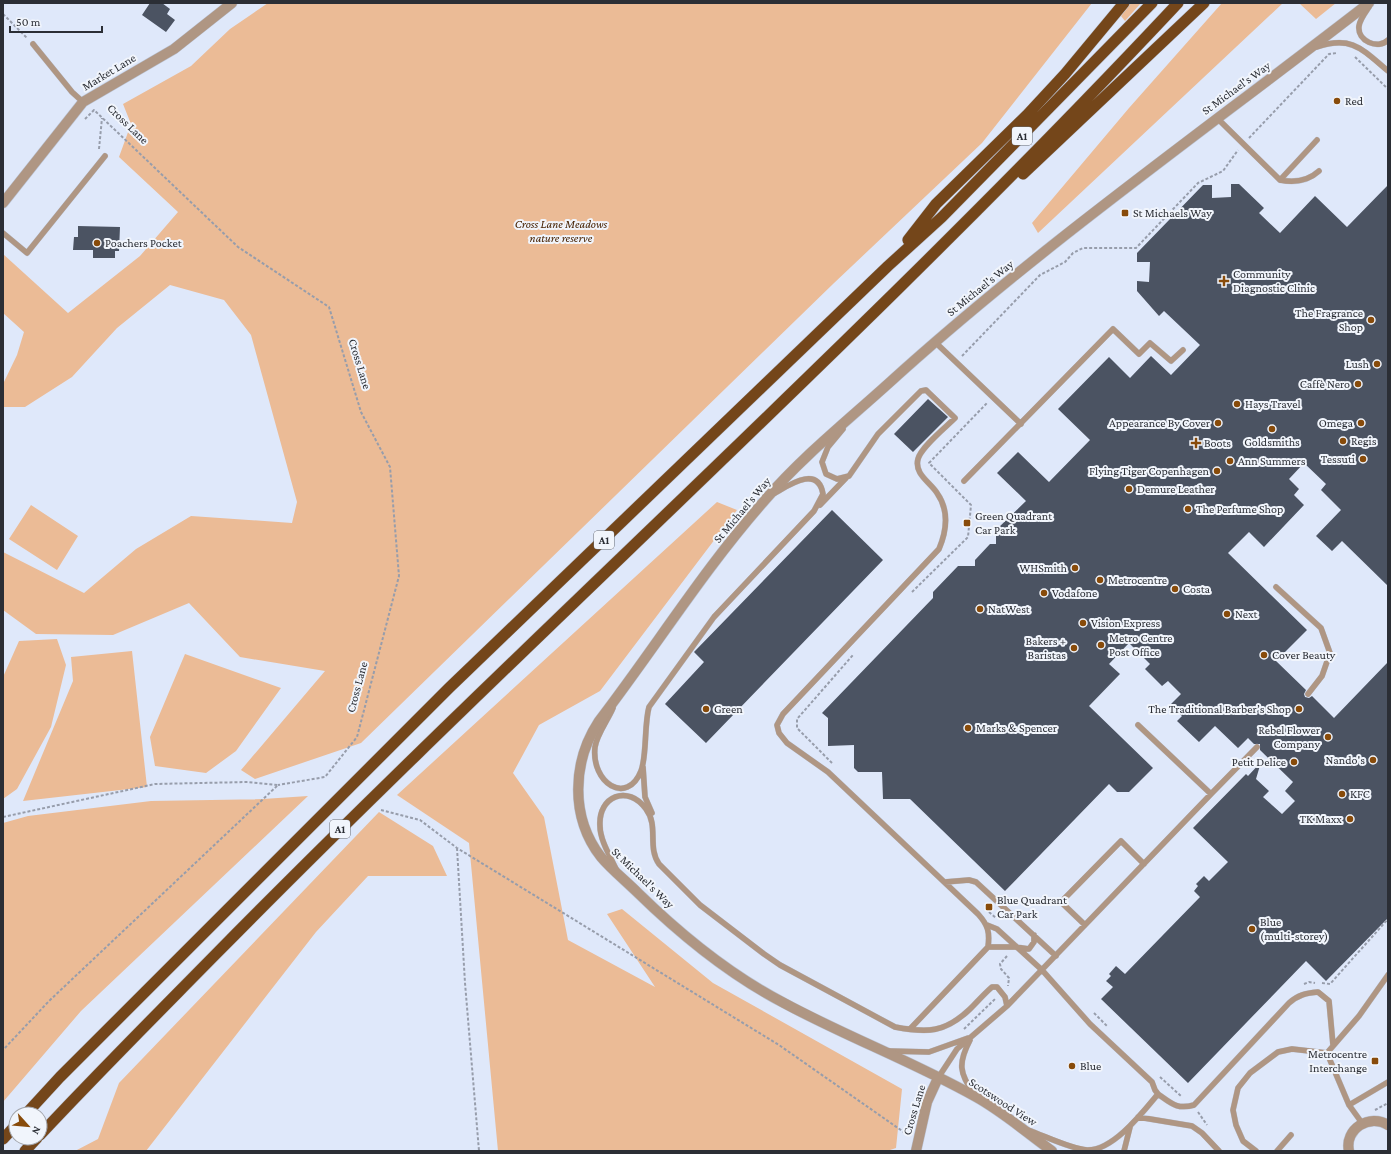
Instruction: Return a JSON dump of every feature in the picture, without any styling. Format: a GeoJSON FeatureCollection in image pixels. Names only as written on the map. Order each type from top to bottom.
{"type":"FeatureCollection","features":[{"type":"Feature","properties":{"kind":"highway"},"geometry":{"type":"LineString","coordinates":[[888,266],[936,204],[1027,115],[1065,74],[1124,3]]}},
{"type":"Feature","properties":{"kind":"highway","name":"A1"},"geometry":{"type":"LineString","coordinates":[[33,1106],[71,1065],[449,688],[888,266],[942,217],[1152,3]]}},
{"type":"Feature","properties":{"kind":"highway","name":"A1"},"geometry":{"type":"LineString","coordinates":[[48,1126],[78,1094],[297,872],[468,703],[948,239],[1114,71],[1178,3]]}},
{"type":"Feature","properties":{"kind":"highway"},"geometry":{"type":"LineString","coordinates":[[948,239],[1041,158],[1204,3]]}},
{"type":"Feature","properties":{"kind":"street","name":"Market Lane"},"geometry":{"type":"LineString","coordinates":[[3,203],[83,102],[174,49],[232,3]]}},
{"type":"Feature","properties":{"kind":"street","name":"St Michael's Way"},"geometry":{"type":"LineString","coordinates":[[938,1078],[783,1003],[709,955],[656,910],[601,857],[584,827],[578,800],[580,772],[586,744],[599,721],[624,689],[728,544],[766,498],[824,442],[935,342],[1016,276],[1217,118],[1370,3]]}},
{"type":"Feature","properties":{"kind":"street","name":"Cross Lane"},"geometry":{"type":"LineString","coordinates":[[916,1151],[927,1102],[938,1078]]}},
{"type":"Feature","properties":{"kind":"street","name":"Scotswood View"},"geometry":{"type":"LineString","coordinates":[[938,1078],[977,1097],[1052,1151]]}},
{"type":"Feature","properties":{"kind":"street"},"geometry":{"type":"LineString","coordinates":[[1349,1151],[1349,1138],[1355,1129],[1362,1123],[1376,1120],[1388,1125]]}},
{"type":"Feature","properties":{"kind":"lane"},"geometry":{"type":"LineString","coordinates":[[1370,3],[1361,19],[1358,28],[1360,33],[1370,43],[1376,45],[1382,45],[1388,40]]}},
{"type":"Feature","properties":{"kind":"lane"},"geometry":{"type":"LineString","coordinates":[[1311,48],[1330,42],[1347,42],[1364,52],[1388,71]]}},
{"type":"Feature","properties":{"kind":"lane"},"geometry":{"type":"LineString","coordinates":[[33,44],[72,92],[83,102]]}},
{"type":"Feature","properties":{"kind":"lane"},"geometry":{"type":"LineString","coordinates":[[1217,118],[1280,180],[1291,182],[1304,180],[1319,171]]}},
{"type":"Feature","properties":{"kind":"lane"},"geometry":{"type":"LineString","coordinates":[[1280,180],[1317,140]]}},
{"type":"Feature","properties":{"kind":"lane"},"geometry":{"type":"LineString","coordinates":[[3,233],[27,253],[105,156]]}},
{"type":"Feature","properties":{"kind":"lane"},"geometry":{"type":"LineString","coordinates":[[964,481],[1113,329],[1139,354],[1150,343],[1172,361],[1183,350]]}},
{"type":"Feature","properties":{"kind":"lane"},"geometry":{"type":"LineString","coordinates":[[935,342],[1021,424]]}},
{"type":"Feature","properties":{"kind":"lane"},"geometry":{"type":"LineString","coordinates":[[910,1029],[988,947],[989,935],[987,925],[978,914],[945,882],[828,772],[787,743],[778,729],[778,721],[939,548],[946,525],[945,508],[938,494],[920,473],[918,460],[923,451],[955,418],[926,390],[921,391],[878,434],[854,470],[714,616],[649,707],[645,721],[643,762],[645,797],[654,821],[652,849],[654,858],[700,906],[780,965],[896,1026],[910,1029],[934,1031],[946,1027],[963,1016],[990,988],[994,986],[1003,992],[1007,1006]]}},
{"type":"Feature","properties":{"kind":"lane"},"geometry":{"type":"LineString","coordinates":[[846,477],[837,479],[826,474],[822,462],[828,447],[860,408]]}},
{"type":"Feature","properties":{"kind":"lane"},"geometry":{"type":"LineString","coordinates":[[766,498],[801,479],[810,479],[820,484],[823,494],[814,511]]}},
{"type":"Feature","properties":{"kind":"lane"},"geometry":{"type":"LineString","coordinates":[[1276,587],[1321,628],[1330,653],[1322,676],[1308,694]]}},
{"type":"Feature","properties":{"kind":"lane"},"geometry":{"type":"LineString","coordinates":[[624,689],[595,745],[596,766],[599,774],[608,785],[614,788],[623,787],[634,782],[641,770],[643,762]]}},
{"type":"Feature","properties":{"kind":"lane"},"geometry":{"type":"LineString","coordinates":[[1138,726],[1211,794]]}},
{"type":"Feature","properties":{"kind":"lane"},"geometry":{"type":"LineString","coordinates":[[938,1078],[949,1059],[972,1036],[1007,1006],[1257,747]]}},
{"type":"Feature","properties":{"kind":"lane"},"geometry":{"type":"LineString","coordinates":[[618,873],[601,835],[600,827],[603,810],[611,798],[623,795],[635,799],[647,810],[654,831]]}},
{"type":"Feature","properties":{"kind":"lane"},"geometry":{"type":"LineString","coordinates":[[1086,925],[1061,902],[1120,841],[1144,864]]}},
{"type":"Feature","properties":{"kind":"lane"},"geometry":{"type":"LineString","coordinates":[[945,882],[969,880],[976,882],[1056,956]]}},
{"type":"Feature","properties":{"kind":"lane"},"geometry":{"type":"LineString","coordinates":[[987,925],[997,929],[1042,970],[1090,1024],[1152,1082],[1158,1094],[1173,1104],[1184,1108],[1194,1105],[1296,996],[1318,992],[1329,1001],[1333,1045]]}},
{"type":"Feature","properties":{"kind":"lane"},"geometry":{"type":"LineString","coordinates":[[988,947],[1015,947],[1030,949],[1034,942],[1034,935]]}},
{"type":"Feature","properties":{"kind":"lane"},"geometry":{"type":"LineString","coordinates":[[1327,1053],[1359,1016],[1388,975]]}},
{"type":"Feature","properties":{"kind":"lane"},"geometry":{"type":"LineString","coordinates":[[881,1051],[929,1052],[972,1036]]}},
{"type":"Feature","properties":{"kind":"lane"},"geometry":{"type":"LineString","coordinates":[[972,1036],[963,1053],[961,1063],[962,1074],[977,1097]]}},
{"type":"Feature","properties":{"kind":"lane"},"geometry":{"type":"LineString","coordinates":[[1256,1151],[1243,1141],[1233,1110],[1238,1088],[1250,1072],[1278,1052],[1292,1049],[1327,1053]]}},
{"type":"Feature","properties":{"kind":"lane"},"geometry":{"type":"LineString","coordinates":[[1327,1053],[1349,1105],[1362,1123]]}},
{"type":"Feature","properties":{"kind":"lane"},"geometry":{"type":"LineString","coordinates":[[1349,1105],[1388,1082]]}},
{"type":"Feature","properties":{"kind":"lane"},"geometry":{"type":"LineString","coordinates":[[1018,1126],[1073,1147],[1088,1150],[1103,1146],[1130,1126],[1158,1094]]}},
{"type":"Feature","properties":{"kind":"lane"},"geometry":{"type":"LineString","coordinates":[[1138,1117],[1192,1126],[1202,1133],[1219,1151]]}},
{"type":"Feature","properties":{"kind":"lane"},"geometry":{"type":"LineString","coordinates":[[1124,1151],[1130,1126]]}},
{"type":"Feature","properties":{"kind":"lane"},"geometry":{"type":"LineString","coordinates":[[1277,1151],[1291,1134]]}},
{"type":"Feature","properties":{"kind":"path"},"geometry":{"type":"LineString","coordinates":[[3,14],[33,44]]}},
{"type":"Feature","properties":{"kind":"path"},"geometry":{"type":"LineString","coordinates":[[967,361],[962,356],[1040,275],[1065,262],[1074,253],[1084,248],[1136,248],[1198,183],[1223,170],[1243,144],[1329,54],[1342,52]]}},
{"type":"Feature","properties":{"kind":"path"},"geometry":{"type":"LineString","coordinates":[[1354,57],[1388,89]]}},
{"type":"Feature","properties":{"kind":"path","name":"Cross Lane"},"geometry":{"type":"LineString","coordinates":[[73,116],[81,124],[94,110],[238,247],[329,308],[361,412],[390,466],[399,576],[357,737],[325,777],[278,785]]}},
{"type":"Feature","properties":{"kind":"path"},"geometry":{"type":"LineString","coordinates":[[99,142],[102,118]]}},
{"type":"Feature","properties":{"kind":"path"},"geometry":{"type":"LineString","coordinates":[[908,596],[968,537],[971,504],[929,463],[981,408],[994,398]]}},
{"type":"Feature","properties":{"kind":"path"},"geometry":{"type":"LineString","coordinates":[[836,767],[797,728],[797,719],[856,651]]}},
{"type":"Feature","properties":{"kind":"path"},"geometry":{"type":"LineString","coordinates":[[3,817],[156,784],[248,782],[278,785]]}},
{"type":"Feature","properties":{"kind":"path"},"geometry":{"type":"LineString","coordinates":[[3,1050],[49,1001],[278,785]]}},
{"type":"Feature","properties":{"kind":"path"},"geometry":{"type":"LineString","coordinates":[[382,810],[420,820],[457,848],[779,1045],[908,1135],[918,1139]]}},
{"type":"Feature","properties":{"kind":"path"},"geometry":{"type":"LineString","coordinates":[[457,848],[465,983],[478,1151]]}},
{"type":"Feature","properties":{"kind":"path"},"geometry":{"type":"LineString","coordinates":[[986,909],[997,920]]}},
{"type":"Feature","properties":{"kind":"path"},"geometry":{"type":"LineString","coordinates":[[1092,1012],[1112,1031]]}},
{"type":"Feature","properties":{"kind":"path"},"geometry":{"type":"LineString","coordinates":[[1157,1074],[1182,1097],[1188,1097],[1207,1126]]}},
{"type":"Feature","properties":{"kind":"green space","name":"Cross Lane Meadows nature reserve"},"geometry":{"type":"Polygon","coordinates":[[[268,3],[1092,3],[982,143],[833,284],[361,743],[255,779],[241,770],[325,671],[240,657],[189,603],[113,635],[36,634],[3,610],[3,552],[84,593],[136,549],[191,516],[292,523],[297,502],[251,335],[224,300],[170,285],[117,328],[72,377],[25,407],[3,407],[3,384],[17,355],[24,332],[3,313],[3,254],[68,313],[140,256],[178,212],[119,157],[131,124],[123,104],[191,66],[230,29],[268,3]]]}},
{"type":"Feature","properties":{"kind":"green space"},"geometry":{"type":"Polygon","coordinates":[[[1131,3],[1141,3],[1125,21],[1121,16],[1131,3]]]}},
{"type":"Feature","properties":{"kind":"green space"},"geometry":{"type":"Polygon","coordinates":[[[1222,3],[1283,3],[1038,233],[1032,223],[1129,108],[1222,3]]]}},
{"type":"Feature","properties":{"kind":"green space"},"geometry":{"type":"Polygon","coordinates":[[[1299,3],[1336,3],[1316,19],[1299,3]]]}},
{"type":"Feature","properties":{"kind":"green space"},"geometry":{"type":"Polygon","coordinates":[[[717,502],[737,510],[600,691],[539,725],[513,773],[544,817],[568,940],[655,987],[607,914],[622,909],[713,983],[902,1089],[896,1148],[887,1151],[498,1151],[469,843],[397,795],[717,502]]]}},
{"type":"Feature","properties":{"kind":"green space"},"geometry":{"type":"Polygon","coordinates":[[[31,505],[78,536],[57,570],[9,539],[31,505]]]}},
{"type":"Feature","properties":{"kind":"green space"},"geometry":{"type":"Polygon","coordinates":[[[57,639],[66,665],[51,727],[17,789],[3,799],[3,677],[19,641],[57,639]]]}},
{"type":"Feature","properties":{"kind":"green space"},"geometry":{"type":"Polygon","coordinates":[[[132,651],[147,787],[23,801],[73,681],[71,657],[132,651]]]}},
{"type":"Feature","properties":{"kind":"green space"},"geometry":{"type":"Polygon","coordinates":[[[185,654],[281,688],[236,751],[206,773],[155,766],[150,737],[185,654]]]}},
{"type":"Feature","properties":{"kind":"green space"},"geometry":{"type":"Polygon","coordinates":[[[308,796],[81,1011],[3,1102],[3,823],[28,816],[151,801],[263,799],[308,796]]]}},
{"type":"Feature","properties":{"kind":"green space"},"geometry":{"type":"Polygon","coordinates":[[[379,812],[433,846],[447,876],[368,876],[316,932],[146,1151],[75,1151],[98,1139],[119,1083],[379,812]]]}},
{"type":"Feature","properties":{"kind":"building"},"geometry":{"type":"Polygon","coordinates":[[[150,3],[162,3],[170,9],[167,14],[175,20],[166,32],[142,15],[150,3]]]}},
{"type":"Feature","properties":{"kind":"building","name":"Metrocentre"},"geometry":{"type":"Polygon","coordinates":[[[1231,184],[1239,184],[1264,208],[1259,213],[1280,233],[1315,196],[1347,227],[1388,185],[1388,586],[1342,541],[1332,551],[1316,536],[1341,510],[1321,490],[1326,484],[1304,463],[1289,479],[1299,489],[1294,495],[1304,505],[1264,547],[1249,532],[1228,553],[1307,630],[1276,661],[1306,690],[1304,694],[1305,697],[1309,698],[1312,696],[1334,718],[1388,662],[1388,918],[1326,981],[1306,961],[1188,1083],[1101,999],[1113,987],[1106,981],[1111,976],[1109,974],[1116,966],[1125,974],[1200,897],[1194,891],[1198,886],[1196,884],[1204,876],[1209,881],[1228,862],[1193,828],[1246,774],[1248,776],[1261,762],[1256,779],[1269,791],[1263,797],[1282,814],[1295,801],[1285,791],[1293,782],[1260,750],[1260,744],[1254,744],[1248,738],[1238,748],[1215,726],[1199,742],[1177,721],[1182,716],[1170,705],[1181,694],[1168,681],[1162,686],[1145,669],[1150,664],[1129,643],[1109,664],[1120,674],[1089,706],[1153,768],[1129,792],[1117,792],[1109,784],[1005,891],[910,799],[883,799],[882,772],[858,772],[854,768],[854,745],[828,746],[828,718],[822,713],[933,598],[933,592],[958,566],[975,566],[975,560],[990,544],[996,544],[996,530],[1026,501],[997,473],[1018,452],[1049,482],[1090,440],[1058,409],[1109,357],[1130,378],[1151,356],[1171,375],[1200,345],[1164,311],[1159,316],[1137,291],[1137,281],[1149,282],[1150,262],[1137,262],[1137,253],[1203,185],[1212,185],[1212,198],[1231,197],[1231,184]]]}},
{"type":"Feature","properties":{"kind":"building","name":"Poachers Pocket"},"geometry":{"type":"Polygon","coordinates":[[[78,226],[120,227],[119,251],[115,251],[115,258],[93,258],[93,250],[73,250],[74,237],[78,237],[78,226]]]}},
{"type":"Feature","properties":{"kind":"building"},"geometry":{"type":"Polygon","coordinates":[[[928,399],[948,417],[913,452],[894,434],[928,399]]]}},
{"type":"Feature","properties":{"kind":"building"},"geometry":{"type":"Polygon","coordinates":[[[832,510],[883,560],[706,743],[665,704],[704,662],[694,652],[832,510]]]}},
{"type":"Feature","properties":{"kind":"place","name":"Red"},"geometry":{"type":"Point","coordinates":[1337,101]}},
{"type":"Feature","properties":{"kind":"place","name":"St Michaels Way"},"geometry":{"type":"Point","coordinates":[1125,213]}},
{"type":"Feature","properties":{"kind":"place","name":"Poachers Pocket"},"geometry":{"type":"Point","coordinates":[97,243]}},
{"type":"Feature","properties":{"kind":"place","name":"Community Diagnostic Clinic"},"geometry":{"type":"Point","coordinates":[1224,281]}},
{"type":"Feature","properties":{"kind":"place","name":"The Fragrance Shop"},"geometry":{"type":"Point","coordinates":[1371,320]}},
{"type":"Feature","properties":{"kind":"place","name":"Lush"},"geometry":{"type":"Point","coordinates":[1377,364]}},
{"type":"Feature","properties":{"kind":"place","name":"Caffè Nero"},"geometry":{"type":"Point","coordinates":[1358,384]}},
{"type":"Feature","properties":{"kind":"place","name":"Hays Travel"},"geometry":{"type":"Point","coordinates":[1237,404]}},
{"type":"Feature","properties":{"kind":"place","name":"Appearance By Cover"},"geometry":{"type":"Point","coordinates":[1218,423]}},
{"type":"Feature","properties":{"kind":"place","name":"Omega"},"geometry":{"type":"Point","coordinates":[1361,423]}},
{"type":"Feature","properties":{"kind":"place","name":"Goldsmiths"},"geometry":{"type":"Point","coordinates":[1272,429]}},
{"type":"Feature","properties":{"kind":"place","name":"Regis"},"geometry":{"type":"Point","coordinates":[1343,441]}},
{"type":"Feature","properties":{"kind":"place","name":"Boots"},"geometry":{"type":"Point","coordinates":[1196,443]}},
{"type":"Feature","properties":{"kind":"place","name":"Tessuti"},"geometry":{"type":"Point","coordinates":[1363,459]}},
{"type":"Feature","properties":{"kind":"place","name":"Ann Summers"},"geometry":{"type":"Point","coordinates":[1230,461]}},
{"type":"Feature","properties":{"kind":"place","name":"Flying Tiger Copenhagen"},"geometry":{"type":"Point","coordinates":[1217,471]}},
{"type":"Feature","properties":{"kind":"place","name":"Demure Leather"},"geometry":{"type":"Point","coordinates":[1129,489]}},
{"type":"Feature","properties":{"kind":"place","name":"The Perfume Shop"},"geometry":{"type":"Point","coordinates":[1188,509]}},
{"type":"Feature","properties":{"kind":"place","name":"Green Quadrant Car Park"},"geometry":{"type":"Point","coordinates":[967,523]}},
{"type":"Feature","properties":{"kind":"place","name":"WHSmith"},"geometry":{"type":"Point","coordinates":[1075,568]}},
{"type":"Feature","properties":{"kind":"place","name":"Metrocentre"},"geometry":{"type":"Point","coordinates":[1100,580]}},
{"type":"Feature","properties":{"kind":"place","name":"Costa"},"geometry":{"type":"Point","coordinates":[1175,589]}},
{"type":"Feature","properties":{"kind":"place","name":"Vodafone"},"geometry":{"type":"Point","coordinates":[1044,593]}},
{"type":"Feature","properties":{"kind":"place","name":"NatWest"},"geometry":{"type":"Point","coordinates":[980,609]}},
{"type":"Feature","properties":{"kind":"place","name":"Next"},"geometry":{"type":"Point","coordinates":[1227,614]}},
{"type":"Feature","properties":{"kind":"place","name":"Vision Express"},"geometry":{"type":"Point","coordinates":[1083,623]}},
{"type":"Feature","properties":{"kind":"place","name":"Metro Centre Post Office"},"geometry":{"type":"Point","coordinates":[1101,645]}},
{"type":"Feature","properties":{"kind":"place","name":"Bakers + Baristas"},"geometry":{"type":"Point","coordinates":[1074,648]}},
{"type":"Feature","properties":{"kind":"place","name":"Cover Beauty"},"geometry":{"type":"Point","coordinates":[1264,655]}},
{"type":"Feature","properties":{"kind":"place","name":"Green"},"geometry":{"type":"Point","coordinates":[706,709]}},
{"type":"Feature","properties":{"kind":"place","name":"The Traditional Barber’s Shop"},"geometry":{"type":"Point","coordinates":[1299,709]}},
{"type":"Feature","properties":{"kind":"place","name":"Marks & Spencer"},"geometry":{"type":"Point","coordinates":[968,728]}},
{"type":"Feature","properties":{"kind":"place","name":"Rebel Flower Company"},"geometry":{"type":"Point","coordinates":[1328,737]}},
{"type":"Feature","properties":{"kind":"place","name":"Nando's"},"geometry":{"type":"Point","coordinates":[1373,760]}},
{"type":"Feature","properties":{"kind":"place","name":"Petit Delice"},"geometry":{"type":"Point","coordinates":[1294,762]}},
{"type":"Feature","properties":{"kind":"place","name":"KFC"},"geometry":{"type":"Point","coordinates":[1342,794]}},
{"type":"Feature","properties":{"kind":"place","name":"TK Maxx"},"geometry":{"type":"Point","coordinates":[1350,819]}},
{"type":"Feature","properties":{"kind":"place","name":"Blue Quadrant Car Park"},"geometry":{"type":"Point","coordinates":[989,907]}},
{"type":"Feature","properties":{"kind":"place","name":"Blue (multi-storey)"},"geometry":{"type":"Point","coordinates":[1252,929]}},
{"type":"Feature","properties":{"kind":"place","name":"Metrocentre Interchange"},"geometry":{"type":"Point","coordinates":[1375,1061]}},
{"type":"Feature","properties":{"kind":"place","name":"Blue"},"geometry":{"type":"Point","coordinates":[1072,1066]}}]}
